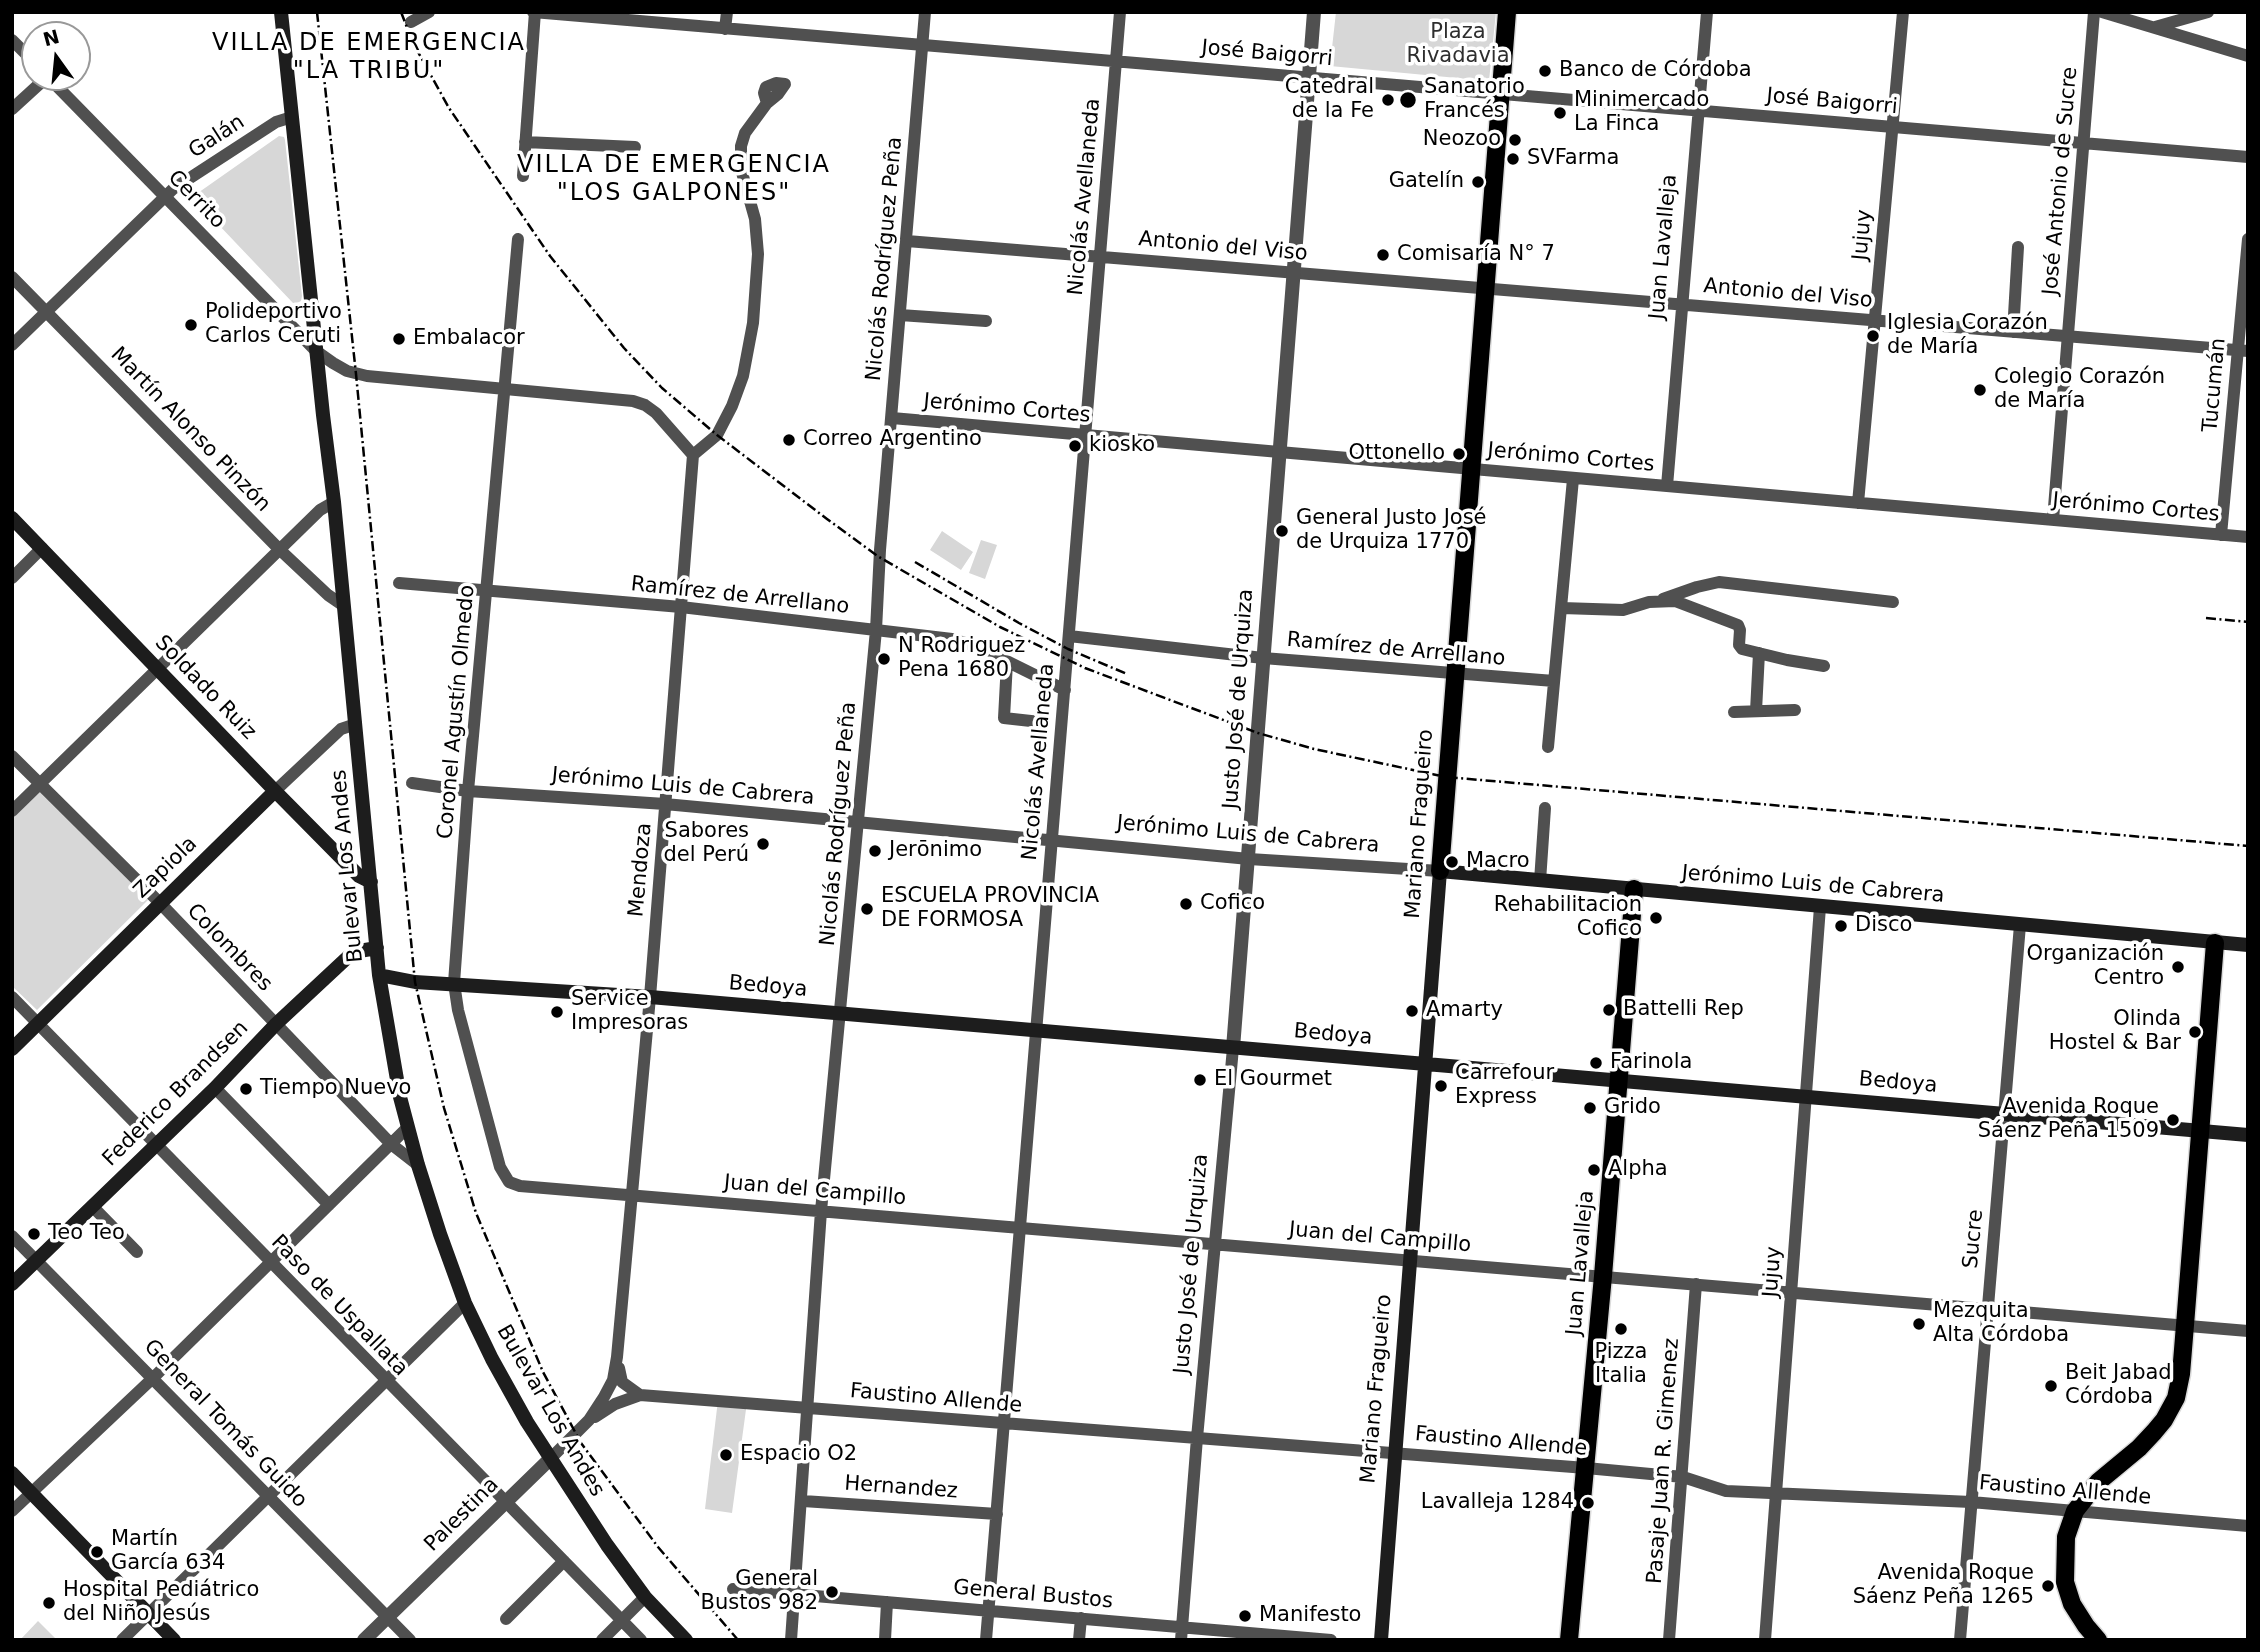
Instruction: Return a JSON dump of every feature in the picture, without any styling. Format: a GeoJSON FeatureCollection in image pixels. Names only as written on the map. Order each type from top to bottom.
{"type":"FeatureCollection","features":[{"type":"Feature","properties":{"kind":"main road","name":"Bulevar Los Andes"},"geometry":{"type":"LineString","coordinates":[[281,12],[334,502],[381,994],[408,1127],[418,1165],[465,1303],[509,1392],[607,1545],[645,1597],[687,1640]]}},
{"type":"Feature","properties":{"kind":"main road","name":"Mariano Fragueiro"},"geometry":{"type":"LineString","coordinates":[[1381,1640],[1507,12]]}},
{"type":"Feature","properties":{"kind":"main road","name":"Soldado Ruiz"},"geometry":{"type":"LineString","coordinates":[[12,519],[359,876],[371,882]]}},
{"type":"Feature","properties":{"kind":"main road","name":"Zapiola"},"geometry":{"type":"LineString","coordinates":[[12,1049],[275,791]]}},
{"type":"Feature","properties":{"kind":"main road","name":"Jerónimo Luis de Cabrera"},"geometry":{"type":"LineString","coordinates":[[1440,872],[2248,945]]}},
{"type":"Feature","properties":{"kind":"main road","name":"Juan Lavalleja"},"geometry":{"type":"LineString","coordinates":[[1569,1640],[1603,1276],[1634,890]]}},
{"type":"Feature","properties":{"kind":"main road"},"geometry":{"type":"LineString","coordinates":[[2098,1640],[2072,1604],[2065,1582],[2066,1537],[2075,1511],[2098,1482],[2146,1440],[2171,1409],[2178,1387],[2215,943]]}},
{"type":"Feature","properties":{"kind":"main road","name":"Federico Brandsen"},"geometry":{"type":"LineString","coordinates":[[12,1284],[215,1088],[276,1024],[349,956],[377,948]]}},
{"type":"Feature","properties":{"kind":"main road","name":"Bedoya"},"geometry":{"type":"LineString","coordinates":[[379,975],[415,982],[650,998],[2248,1135]]}},
{"type":"Feature","properties":{"kind":"main road","name":"Bedoya"},"geometry":{"type":"LineString","coordinates":[[381,994],[415,982]]}},
{"type":"Feature","properties":{"kind":"main road"},"geometry":{"type":"LineString","coordinates":[[12,1473],[174,1640]]}},
{"type":"Feature","properties":{"kind":"street"},"geometry":{"type":"LineString","coordinates":[[411,22],[429,12]]}},
{"type":"Feature","properties":{"kind":"street"},"geometry":{"type":"LineString","coordinates":[[523,176],[534,12]]}},
{"type":"Feature","properties":{"kind":"street","name":"José Baigorri"},"geometry":{"type":"LineString","coordinates":[[534,12],[2248,158]]}},
{"type":"Feature","properties":{"kind":"street"},"geometry":{"type":"LineString","coordinates":[[725,29],[727,12]]}},
{"type":"Feature","properties":{"kind":"street","name":"Nicolás Rodríguez Peña"},"geometry":{"type":"LineString","coordinates":[[791,1640],[803,1500],[821,1211],[876,630],[879,556],[925,12]]}},
{"type":"Feature","properties":{"kind":"street","name":"Nicolás Avellaneda"},"geometry":{"type":"LineString","coordinates":[[986,1640],[1119,12]]}},
{"type":"Feature","properties":{"kind":"street","name":"Justo José de Urquiza"},"geometry":{"type":"LineString","coordinates":[[1182,1633],[1249,859],[1278,452],[1314,12]]}},
{"type":"Feature","properties":{"kind":"street","name":"Juan Lavalleja"},"geometry":{"type":"LineString","coordinates":[[1667,486],[1707,12]]}},
{"type":"Feature","properties":{"kind":"street","name":"Jujuy"},"geometry":{"type":"LineString","coordinates":[[1858,503],[1903,12]]}},
{"type":"Feature","properties":{"kind":"street","name":"José Antonio de Sucre"},"geometry":{"type":"LineString","coordinates":[[2053,520],[2094,12]]}},
{"type":"Feature","properties":{"kind":"street"},"geometry":{"type":"LineString","coordinates":[[2102,12],[2248,56]]}},
{"type":"Feature","properties":{"kind":"street"},"geometry":{"type":"LineString","coordinates":[[2153,27],[2176,17],[2208,12]]}},
{"type":"Feature","properties":{"kind":"street"},"geometry":{"type":"LineString","coordinates":[[2176,17],[2181,36]]}},
{"type":"Feature","properties":{"kind":"street"},"geometry":{"type":"LineString","coordinates":[[12,109],[32,91]]}},
{"type":"Feature","properties":{"kind":"street","name":"Cerrito"},"geometry":{"type":"LineString","coordinates":[[61,91],[316,351],[333,363],[356,374],[633,401],[656,413],[693,455]]}},
{"type":"Feature","properties":{"kind":"street"},"geometry":{"type":"LineString","coordinates":[[693,455],[717,435],[743,376],[753,323],[758,254],[755,219],[741,169],[741,146],[745,133],[767,103]]}},
{"type":"Feature","properties":{"kind":"street","name":"Galán"},"geometry":{"type":"LineString","coordinates":[[12,345],[165,196],[275,122],[292,117]]}},
{"type":"Feature","properties":{"kind":"street"},"geometry":{"type":"LineString","coordinates":[[525,142],[635,148]]}},
{"type":"Feature","properties":{"kind":"street","name":"Coronel Agustín Olmedo"},"geometry":{"type":"LineString","coordinates":[[509,1182],[500,1167],[458,1010],[454,983],[468,791],[518,239]]}},
{"type":"Feature","properties":{"kind":"street","name":"Tucumán"},"geometry":{"type":"LineString","coordinates":[[2221,535],[2242,351],[2248,239]]}},
{"type":"Feature","properties":{"kind":"street","name":"Antonio del Viso"},"geometry":{"type":"LineString","coordinates":[[907,241],[2242,351]]}},
{"type":"Feature","properties":{"kind":"street"},"geometry":{"type":"LineString","coordinates":[[2013,332],[2018,247]]}},
{"type":"Feature","properties":{"kind":"street","name":"Martín Alonso Pinzón"},"geometry":{"type":"LineString","coordinates":[[12,277],[279,549],[328,595],[344,606]]}},
{"type":"Feature","properties":{"kind":"street"},"geometry":{"type":"LineString","coordinates":[[900,315],[986,321]]}},
{"type":"Feature","properties":{"kind":"street","name":"Jerónimo Cortes"},"geometry":{"type":"LineString","coordinates":[[892,418],[2248,537]]}},
{"type":"Feature","properties":{"kind":"street","name":"Mendoza"},"geometry":{"type":"LineString","coordinates":[[589,1420],[613,1380],[617,1357],[650,998],[693,455]]}},
{"type":"Feature","properties":{"kind":"street"},"geometry":{"type":"LineString","coordinates":[[1548,747],[1573,479]]}},
{"type":"Feature","properties":{"kind":"street"},"geometry":{"type":"LineString","coordinates":[[12,811],[279,549],[320,510],[334,502]]}},
{"type":"Feature","properties":{"kind":"street"},"geometry":{"type":"LineString","coordinates":[[12,578],[42,548]]}},
{"type":"Feature","properties":{"kind":"street"},"geometry":{"type":"LineString","coordinates":[[1563,608],[1623,610],[1719,582],[1893,602]]}},
{"type":"Feature","properties":{"kind":"street","name":"Ramírez de Arrellano"},"geometry":{"type":"LineString","coordinates":[[399,583],[681,607],[967,642],[1065,690]]}},
{"type":"Feature","properties":{"kind":"street"},"geometry":{"type":"LineString","coordinates":[[1659,601],[1675,601],[1738,625],[1739,645],[1742,649],[1824,666]]}},
{"type":"Feature","properties":{"kind":"street","name":"Ramírez de Arrellano"},"geometry":{"type":"LineString","coordinates":[[1069,636],[1263,658],[1554,681]]}},
{"type":"Feature","properties":{"kind":"street"},"geometry":{"type":"LineString","coordinates":[[1756,711],[1759,653]]}},
{"type":"Feature","properties":{"kind":"street"},"geometry":{"type":"LineString","coordinates":[[1007,662],[1004,718],[1040,722]]}},
{"type":"Feature","properties":{"kind":"street"},"geometry":{"type":"LineString","coordinates":[[1734,712],[1795,710]]}},
{"type":"Feature","properties":{"kind":"street","name":"Zapiola"},"geometry":{"type":"LineString","coordinates":[[275,791],[341,729],[356,724]]}},
{"type":"Feature","properties":{"kind":"street","name":"Colombres"},"geometry":{"type":"LineString","coordinates":[[12,756],[160,903],[391,1144],[418,1165]]}},
{"type":"Feature","properties":{"kind":"street","name":"Jerónimo Luis de Cabrera"},"geometry":{"type":"LineString","coordinates":[[412,783],[468,791],[665,804],[1249,859],[1440,872]]}},
{"type":"Feature","properties":{"kind":"street"},"geometry":{"type":"LineString","coordinates":[[1541,881],[1545,808]]}},
{"type":"Feature","properties":{"kind":"street","name":"Jujuy"},"geometry":{"type":"LineString","coordinates":[[1765,1640],[1820,906]]}},
{"type":"Feature","properties":{"kind":"street","name":"Sucre"},"geometry":{"type":"LineString","coordinates":[[1960,1640],[2020,925]]}},
{"type":"Feature","properties":{"kind":"street","name":"Paso de Uspallata"},"geometry":{"type":"LineString","coordinates":[[12,996],[641,1640]]}},
{"type":"Feature","properties":{"kind":"street"},"geometry":{"type":"LineString","coordinates":[[215,1088],[329,1205]]}},
{"type":"Feature","properties":{"kind":"street"},"geometry":{"type":"LineString","coordinates":[[12,1511],[153,1378],[408,1127]]}},
{"type":"Feature","properties":{"kind":"street","name":"Juan del Campillo"},"geometry":{"type":"LineString","coordinates":[[509,1182],[520,1186],[2248,1331]]}},
{"type":"Feature","properties":{"kind":"street"},"geometry":{"type":"LineString","coordinates":[[92,1206],[137,1251]]}},
{"type":"Feature","properties":{"kind":"street","name":"General Tomás Guido"},"geometry":{"type":"LineString","coordinates":[[12,1236],[410,1640]]}},
{"type":"Feature","properties":{"kind":"street","name":"Pasaje Juan R. Gimenez"},"geometry":{"type":"LineString","coordinates":[[1669,1640],[1696,1284]]}},
{"type":"Feature","properties":{"kind":"street"},"geometry":{"type":"LineString","coordinates":[[122,1640],[465,1303]]}},
{"type":"Feature","properties":{"kind":"street","name":"Mendoza"},"geometry":{"type":"LineString","coordinates":[[617,1357],[622,1382],[640,1395]]}},
{"type":"Feature","properties":{"kind":"street","name":"Faustino Allende"},"geometry":{"type":"LineString","coordinates":[[589,1420],[615,1404],[640,1395],[1586,1468],[1683,1477],[1726,1491],[1971,1502],[2248,1525]]}},
{"type":"Feature","properties":{"kind":"street","name":"Palestina"},"geometry":{"type":"LineString","coordinates":[[365,1640],[589,1420]]}},
{"type":"Feature","properties":{"kind":"street","name":"Hernandez"},"geometry":{"type":"LineString","coordinates":[[803,1500],[997,1514]]}},
{"type":"Feature","properties":{"kind":"street"},"geometry":{"type":"LineString","coordinates":[[506,1619],[564,1562]]}},
{"type":"Feature","properties":{"kind":"street","name":"General Bustos"},"geometry":{"type":"LineString","coordinates":[[733,1588],[1081,1618],[1182,1633],[1331,1640]]}},
{"type":"Feature","properties":{"kind":"street"},"geometry":{"type":"LineString","coordinates":[[602,1640],[645,1597]]}},
{"type":"Feature","properties":{"kind":"street"},"geometry":{"type":"LineString","coordinates":[[886,1640],[887,1602]]}},
{"type":"Feature","properties":{"kind":"street"},"geometry":{"type":"LineString","coordinates":[[1079,1640],[1081,1618]]}},
{"type":"Feature","properties":{"kind":"green space","name":"Plaza Rivadavia"},"geometry":{"type":"Polygon","coordinates":[[[1336,12],[1496,12],[1489,81],[1330,66],[1336,12]]]}},
{"type":"Feature","properties":{"kind":"green space"},"geometry":{"type":"Polygon","coordinates":[[[279,136],[285,140],[302,296],[297,303],[293,303],[196,201],[195,195],[279,136]]]}},
{"type":"Feature","properties":{"kind":"green space"},"geometry":{"type":"Polygon","coordinates":[[[942,531],[973,552],[961,570],[930,550],[942,531]]]}},
{"type":"Feature","properties":{"kind":"green space"},"geometry":{"type":"Polygon","coordinates":[[[981,540],[997,545],[985,579],[969,573],[981,540]]]}},
{"type":"Feature","properties":{"kind":"green space"},"geometry":{"type":"Polygon","coordinates":[[[41,789],[148,900],[37,1010],[12,986],[12,817],[41,789]]]}},
{"type":"Feature","properties":{"kind":"green space","name":"Espacio O2"},"geometry":{"type":"Polygon","coordinates":[[[718,1400],[747,1402],[732,1513],[705,1509],[718,1400]]]}},
{"type":"Feature","properties":{"kind":"green space"},"geometry":{"type":"Polygon","coordinates":[[[38,1621],[57,1640],[20,1640],[38,1621]]]}},
{"type":"Feature","properties":{"kind":"railway"},"geometry":{"type":"LineString","coordinates":[[317,12],[356,374],[415,982],[444,1108],[476,1213],[543,1372],[581,1443],[658,1547],[738,1640]]}},
{"type":"Feature","properties":{"kind":"railway"},"geometry":{"type":"LineString","coordinates":[[401,12],[413,43],[449,108],[550,256],[624,348],[662,388],[717,435],[879,557],[1000,627],[1085,668],[1258,733],[1314,749],[1446,777],[2248,846]]}},
{"type":"Feature","properties":{"kind":"railway"},"geometry":{"type":"LineString","coordinates":[[915,562],[1068,649],[1127,674]]}},
{"type":"Feature","properties":{"kind":"railway"},"geometry":{"type":"LineString","coordinates":[[2206,618],[2248,622]]}},
{"type":"Feature","properties":{"kind":"place","name":"Banco de Córdoba"},"geometry":{"type":"Point","coordinates":[1545,71]}},
{"type":"Feature","properties":{"kind":"place","name":"Catedral de la Fe"},"geometry":{"type":"Point","coordinates":[1388,100]}},
{"type":"Feature","properties":{"kind":"place","name":"Sanatorio Francés"},"geometry":{"type":"Point","coordinates":[1408,100]}},
{"type":"Feature","properties":{"kind":"place","name":"Minimercado La Finca"},"geometry":{"type":"Point","coordinates":[1560,113]}},
{"type":"Feature","properties":{"kind":"place","name":"Neozoo"},"geometry":{"type":"Point","coordinates":[1515,140]}},
{"type":"Feature","properties":{"kind":"place","name":"SVFarma"},"geometry":{"type":"Point","coordinates":[1513,159]}},
{"type":"Feature","properties":{"kind":"place","name":"Gatelín"},"geometry":{"type":"Point","coordinates":[1478,182]}},
{"type":"Feature","properties":{"kind":"place","name":"Comisaría N° 7"},"geometry":{"type":"Point","coordinates":[1383,255]}},
{"type":"Feature","properties":{"kind":"place","name":"Polideportivo Carlos Ceruti"},"geometry":{"type":"Point","coordinates":[191,325]}},
{"type":"Feature","properties":{"kind":"place","name":"Iglesia Corazón de María"},"geometry":{"type":"Point","coordinates":[1873,336]}},
{"type":"Feature","properties":{"kind":"place","name":"Embalacor"},"geometry":{"type":"Point","coordinates":[399,339]}},
{"type":"Feature","properties":{"kind":"place","name":"Colegio Corazón de María"},"geometry":{"type":"Point","coordinates":[1980,390]}},
{"type":"Feature","properties":{"kind":"place","name":"Correo Argentino"},"geometry":{"type":"Point","coordinates":[789,440]}},
{"type":"Feature","properties":{"kind":"place","name":"kiosko"},"geometry":{"type":"Point","coordinates":[1075,446]}},
{"type":"Feature","properties":{"kind":"place","name":"Ottonello"},"geometry":{"type":"Point","coordinates":[1459,454]}},
{"type":"Feature","properties":{"kind":"place","name":"General Justo José de Urquiza 1770"},"geometry":{"type":"Point","coordinates":[1282,531]}},
{"type":"Feature","properties":{"kind":"place","name":"N Rodriguez Pena 1680"},"geometry":{"type":"Point","coordinates":[884,659]}},
{"type":"Feature","properties":{"kind":"place","name":"Sabores del Perú"},"geometry":{"type":"Point","coordinates":[763,844]}},
{"type":"Feature","properties":{"kind":"place","name":"Jerōnimo"},"geometry":{"type":"Point","coordinates":[875,851]}},
{"type":"Feature","properties":{"kind":"place","name":"Macro"},"geometry":{"type":"Point","coordinates":[1452,862]}},
{"type":"Feature","properties":{"kind":"place","name":"Cofico"},"geometry":{"type":"Point","coordinates":[1186,904]}},
{"type":"Feature","properties":{"kind":"place","name":"ESCUELA PROVINCIA DE FORMOSA"},"geometry":{"type":"Point","coordinates":[867,909]}},
{"type":"Feature","properties":{"kind":"place","name":"Rehabilitacion Cofico"},"geometry":{"type":"Point","coordinates":[1656,918]}},
{"type":"Feature","properties":{"kind":"place","name":"Disco"},"geometry":{"type":"Point","coordinates":[1841,926]}},
{"type":"Feature","properties":{"kind":"place","name":"Organización Centro"},"geometry":{"type":"Point","coordinates":[2178,967]}},
{"type":"Feature","properties":{"kind":"place","name":"Battelli Rep"},"geometry":{"type":"Point","coordinates":[1609,1010]}},
{"type":"Feature","properties":{"kind":"place","name":"Amarty"},"geometry":{"type":"Point","coordinates":[1412,1011]}},
{"type":"Feature","properties":{"kind":"place","name":"Service Impresoras"},"geometry":{"type":"Point","coordinates":[557,1012]}},
{"type":"Feature","properties":{"kind":"place","name":"Olinda Hostel & Bar"},"geometry":{"type":"Point","coordinates":[2195,1032]}},
{"type":"Feature","properties":{"kind":"place","name":"Farinola"},"geometry":{"type":"Point","coordinates":[1596,1063]}},
{"type":"Feature","properties":{"kind":"place","name":"El Gourmet"},"geometry":{"type":"Point","coordinates":[1200,1080]}},
{"type":"Feature","properties":{"kind":"place","name":"Carrefour Express"},"geometry":{"type":"Point","coordinates":[1441,1086]}},
{"type":"Feature","properties":{"kind":"place","name":"Tiempo Nuevo"},"geometry":{"type":"Point","coordinates":[246,1089]}},
{"type":"Feature","properties":{"kind":"place","name":"Grido"},"geometry":{"type":"Point","coordinates":[1590,1108]}},
{"type":"Feature","properties":{"kind":"place","name":"Avenida Roque Sáenz Peña 1509"},"geometry":{"type":"Point","coordinates":[2173,1120]}},
{"type":"Feature","properties":{"kind":"place","name":"Alpha"},"geometry":{"type":"Point","coordinates":[1594,1170]}},
{"type":"Feature","properties":{"kind":"place","name":"Teo Teo"},"geometry":{"type":"Point","coordinates":[34,1234]}},
{"type":"Feature","properties":{"kind":"place","name":"Mezquita Alta Córdoba"},"geometry":{"type":"Point","coordinates":[1919,1324]}},
{"type":"Feature","properties":{"kind":"place","name":"Pizza Italia"},"geometry":{"type":"Point","coordinates":[1621,1329]}},
{"type":"Feature","properties":{"kind":"place","name":"Beit Jabad Córdoba"},"geometry":{"type":"Point","coordinates":[2051,1386]}},
{"type":"Feature","properties":{"kind":"place","name":"Espacio O2"},"geometry":{"type":"Point","coordinates":[726,1455]}},
{"type":"Feature","properties":{"kind":"place","name":"Lavalleja 1284"},"geometry":{"type":"Point","coordinates":[1588,1503]}},
{"type":"Feature","properties":{"kind":"place","name":"Martín García 634"},"geometry":{"type":"Point","coordinates":[97,1552]}},
{"type":"Feature","properties":{"kind":"place","name":"Avenida Roque Sáenz Peña 1265"},"geometry":{"type":"Point","coordinates":[2048,1586]}},
{"type":"Feature","properties":{"kind":"place","name":"General Bustos 982"},"geometry":{"type":"Point","coordinates":[832,1592]}},
{"type":"Feature","properties":{"kind":"place","name":"Hospital Pediátrico del Niño Jesús"},"geometry":{"type":"Point","coordinates":[49,1603]}},
{"type":"Feature","properties":{"kind":"place","name":"Manifesto"},"geometry":{"type":"Point","coordinates":[1245,1616]}},
{"type":"Feature","properties":{"kind":"district","name":"VILLA DE EMERGENCIA \"LA TRIBU\""},"geometry":{"type":"Point","coordinates":[369,58]}},
{"type":"Feature","properties":{"kind":"district","name":"VILLA DE EMERGENCIA \"LOS GALPONES\""},"geometry":{"type":"Point","coordinates":[674,180]}}]}
